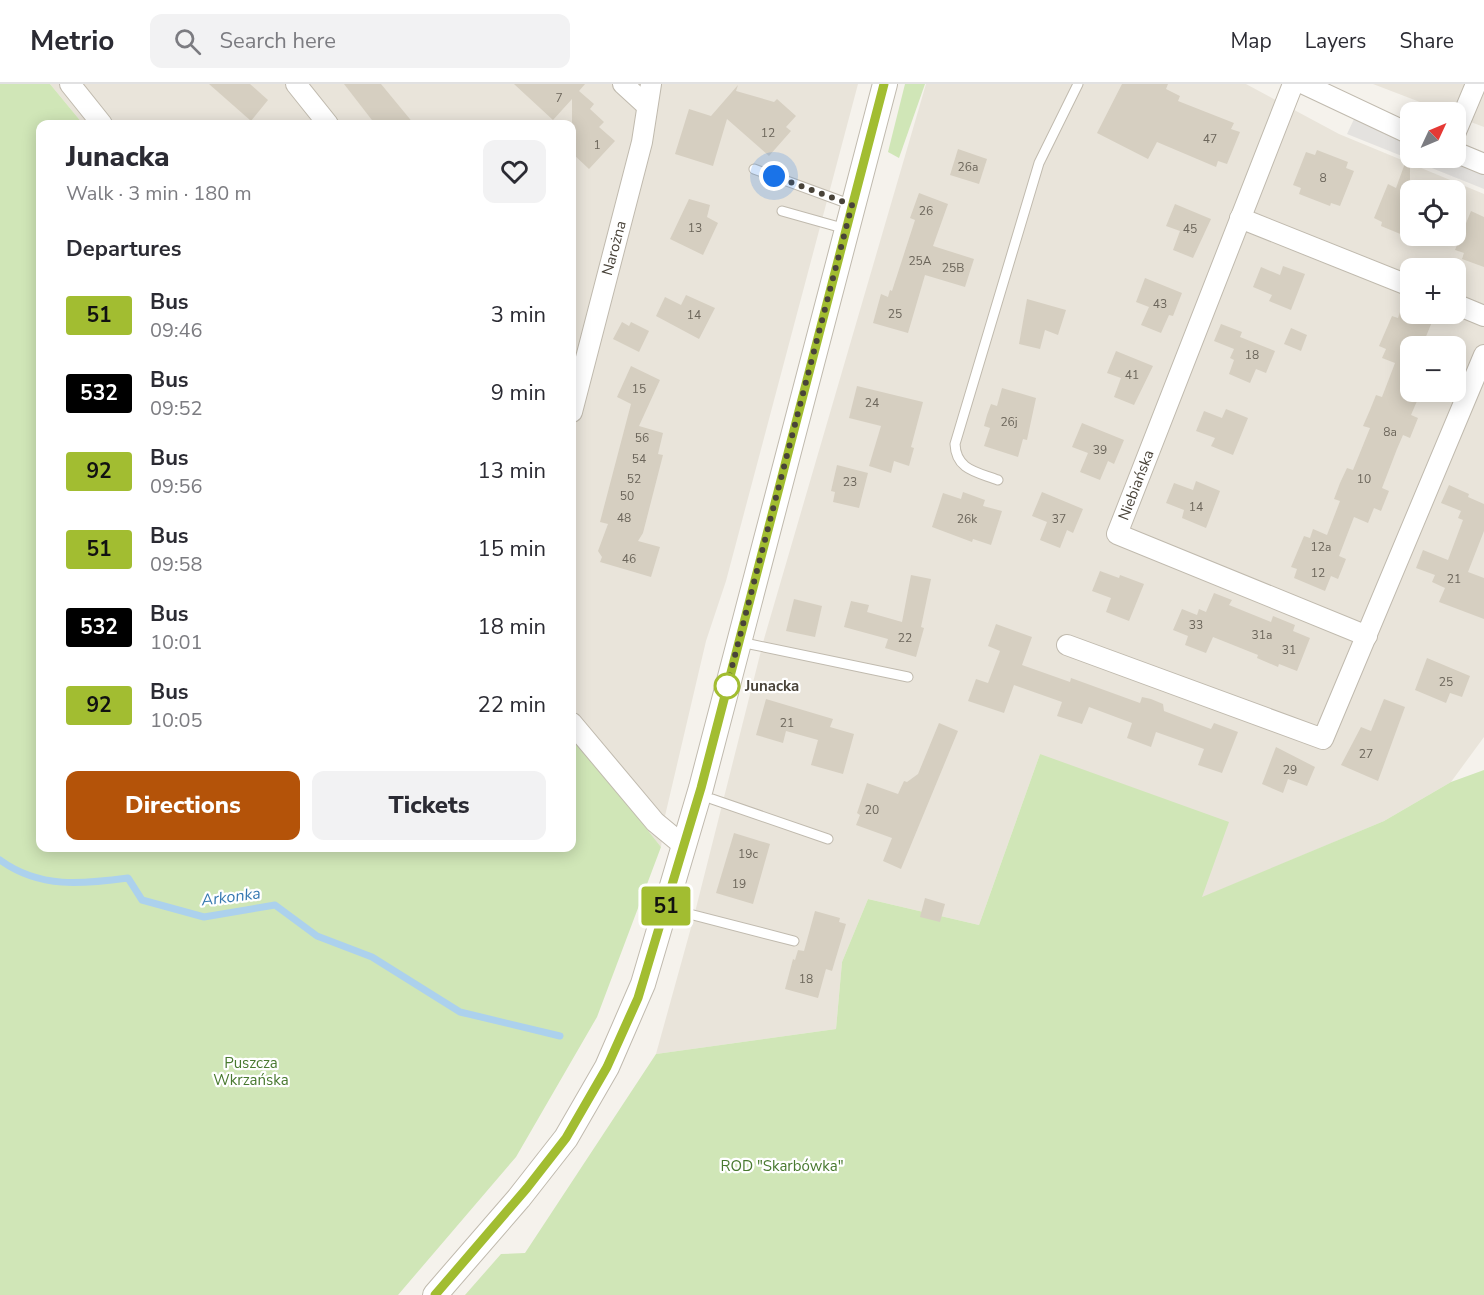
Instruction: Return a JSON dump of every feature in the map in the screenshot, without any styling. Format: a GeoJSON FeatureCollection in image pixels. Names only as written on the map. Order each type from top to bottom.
{"type":"FeatureCollection","features":[{"type":"Feature","properties":{"kind":"street"},"geometry":{"type":"LineString","coordinates":[[70,84],[99,120]]}},
{"type":"Feature","properties":{"kind":"street"},"geometry":{"type":"LineString","coordinates":[[296,84],[325,120]]}},
{"type":"Feature","properties":{"kind":"street"},"geometry":{"type":"LineString","coordinates":[[623,84],[647,106]]}},
{"type":"Feature","properties":{"kind":"street","name":"Narożna"},"geometry":{"type":"LineString","coordinates":[[576,397],[642,142],[651,84]]}},
{"type":"Feature","properties":{"kind":"street"},"geometry":{"type":"LineString","coordinates":[[435,1295],[525,1192],[561,1144],[599,1082],[632,1011],[684,846],[885,84]]}},
{"type":"Feature","properties":{"kind":"street","name":"Niebiańska"},"geometry":{"type":"LineString","coordinates":[[1293,84],[1117,534],[1367,636]]}},
{"type":"Feature","properties":{"kind":"street"},"geometry":{"type":"LineString","coordinates":[[1304,84],[1400,129]]}},
{"type":"Feature","properties":{"kind":"street"},"geometry":{"type":"LineString","coordinates":[[1466,108],[1476,84]]}},
{"type":"Feature","properties":{"kind":"street"},"geometry":{"type":"LineString","coordinates":[[1466,157],[1484,164]]}},
{"type":"Feature","properties":{"kind":"street"},"geometry":{"type":"LineString","coordinates":[[1240,218],[1400,282]]}},
{"type":"Feature","properties":{"kind":"street"},"geometry":{"type":"LineString","coordinates":[[1466,309],[1484,316]]}},
{"type":"Feature","properties":{"kind":"street"},"geometry":{"type":"LineString","coordinates":[[1067,645],[1323,739],[1484,356]]}},
{"type":"Feature","properties":{"kind":"street"},"geometry":{"type":"LineString","coordinates":[[576,728],[655,822],[684,846]]}},
{"type":"Feature","properties":{"kind":"lane"},"geometry":{"type":"LineString","coordinates":[[999,480],[965,468],[956,454],[955,444],[1039,164],[1078,84]]}},
{"type":"Feature","properties":{"kind":"lane"},"geometry":{"type":"LineString","coordinates":[[754,169],[852,205]]}},
{"type":"Feature","properties":{"kind":"lane"},"geometry":{"type":"LineString","coordinates":[[782,211],[846,230]]}},
{"type":"Feature","properties":{"kind":"lane"},"geometry":{"type":"LineString","coordinates":[[739,641],[908,677]]}},
{"type":"Feature","properties":{"kind":"lane"},"geometry":{"type":"LineString","coordinates":[[712,799],[828,839]]}},
{"type":"Feature","properties":{"kind":"lane"},"geometry":{"type":"LineString","coordinates":[[666,908],[794,941]]}},
{"type":"Feature","properties":{"kind":"shaded area"},"geometry":{"type":"Polygon","coordinates":[[[50,84],[858,84],[726,581],[706,641],[665,816],[661,847],[576,739],[576,120],[80,120],[50,84]]]}},
{"type":"Feature","properties":{"kind":"shaded area"},"geometry":{"type":"Polygon","coordinates":[[[926,84],[1246,84],[1339,134],[1400,159],[1400,168],[1421,168],[1450,180],[1400,180],[1400,246],[1466,246],[1466,187],[1484,194],[1484,737],[1451,782],[1384,821],[1201,898],[1040,754],[979,925],[868,899],[842,962],[836,1029],[656,1054],[692,924],[764,639],[926,84]]]}},
{"type":"Feature","properties":{"kind":"shaded area"},"geometry":{"type":"Polygon","coordinates":[[[1373,84],[1484,84],[1484,127],[1466,120],[1466,102],[1420,102],[1373,84]]]}},
{"type":"Feature","properties":{"kind":"shaded area"},"geometry":{"type":"Polygon","coordinates":[[[1355,117],[1400,135],[1400,155],[1347,134],[1355,117]]]}},
{"type":"Feature","properties":{"kind":"shaded area"},"geometry":{"type":"Polygon","coordinates":[[[1466,162],[1484,169],[1484,189],[1432,168],[1466,168],[1466,162]]]}},
{"type":"Feature","properties":{"kind":"green space","name":"Puszcza Wkrzańska"},"geometry":{"type":"Polygon","coordinates":[[[0,84],[50,84],[80,120],[36,120],[36,852],[576,852],[576,739],[661,847],[597,1017],[516,1157],[398,1295],[0,1295],[0,84]]]}},
{"type":"Feature","properties":{"kind":"green space"},"geometry":{"type":"Polygon","coordinates":[[[905,84],[925,84],[899,158],[888,152],[905,84]]]}},
{"type":"Feature","properties":{"kind":"green space","name":"ROD \"Skarbówka\""},"geometry":{"type":"Polygon","coordinates":[[[1040,754],[1229,822],[1202,897],[1384,821],[1451,782],[1484,770],[1484,1295],[465,1295],[501,1254],[525,1253],[656,1054],[836,1029],[842,962],[868,899],[979,925],[1040,754]]]}},
{"type":"Feature","properties":{"kind":"building"},"geometry":{"type":"Polygon","coordinates":[[[209,84],[250,84],[268,100],[250,120],[209,84]]]}},
{"type":"Feature","properties":{"kind":"building"},"geometry":{"type":"Polygon","coordinates":[[[344,84],[381,84],[411,120],[372,120],[344,84]]]}},
{"type":"Feature","properties":{"kind":"building"},"geometry":{"type":"Polygon","coordinates":[[[514,84],[585,84],[579,91],[594,104],[590,109],[604,122],[599,127],[615,141],[589,169],[576,157],[576,120],[572,120],[572,99],[553,120],[514,84]]]}},
{"type":"Feature","properties":{"kind":"building"},"geometry":{"type":"Polygon","coordinates":[[[1122,84],[1168,84],[1166,89],[1180,96],[1178,101],[1234,123],[1231,129],[1240,132],[1227,164],[1218,161],[1216,167],[1157,142],[1148,159],[1097,133],[1122,84]]]}},
{"type":"Feature","properties":{"kind":"building"},"geometry":{"type":"Polygon","coordinates":[[[738,85],[736,91],[774,102],[777,99],[796,116],[786,127],[791,131],[769,156],[727,119],[713,166],[675,154],[689,109],[711,116],[738,85]]]}},
{"type":"Feature","properties":{"kind":"building"},"geometry":{"type":"Polygon","coordinates":[[[958,149],[987,159],[979,184],[950,175],[958,149]]]}},
{"type":"Feature","properties":{"kind":"building"},"geometry":{"type":"Polygon","coordinates":[[[1317,150],[1348,162],[1346,168],[1354,171],[1340,206],[1331,203],[1330,206],[1299,194],[1301,188],[1293,185],[1306,152],[1315,155],[1317,150]]]}},
{"type":"Feature","properties":{"kind":"building"},"geometry":{"type":"Polygon","coordinates":[[[1403,168],[1410,168],[1410,180],[1400,180],[1400,234],[1381,226],[1382,222],[1374,218],[1388,184],[1396,188],[1403,168]]]}},
{"type":"Feature","properties":{"kind":"building"},"geometry":{"type":"Polygon","coordinates":[[[919,193],[948,204],[933,246],[974,259],[965,287],[925,275],[908,333],[873,323],[881,294],[888,297],[890,290],[892,291],[915,220],[910,218],[919,193]]]}},
{"type":"Feature","properties":{"kind":"building"},"geometry":{"type":"Polygon","coordinates":[[[689,199],[710,205],[707,217],[718,223],[703,255],[670,239],[689,199]]]}},
{"type":"Feature","properties":{"kind":"building"},"geometry":{"type":"Polygon","coordinates":[[[1175,204],[1211,219],[1193,258],[1173,250],[1180,231],[1166,226],[1175,204]]]}},
{"type":"Feature","properties":{"kind":"building"},"geometry":{"type":"Polygon","coordinates":[[[1471,211],[1484,217],[1484,267],[1466,260],[1466,258],[1462,258],[1464,253],[1455,250],[1457,246],[1466,246],[1466,223],[1471,211]]]}},
{"type":"Feature","properties":{"kind":"building"},"geometry":{"type":"Polygon","coordinates":[[[1283,266],[1305,274],[1291,310],[1269,301],[1272,295],[1253,287],[1261,267],[1280,275],[1283,266]]]}},
{"type":"Feature","properties":{"kind":"building"},"geometry":{"type":"Polygon","coordinates":[[[1145,278],[1182,293],[1173,316],[1169,315],[1161,333],[1141,325],[1149,307],[1136,302],[1145,278]]]}},
{"type":"Feature","properties":{"kind":"building"},"geometry":{"type":"Polygon","coordinates":[[[686,295],[715,308],[699,339],[656,316],[665,297],[681,305],[686,295]]]}},
{"type":"Feature","properties":{"kind":"building"},"geometry":{"type":"Polygon","coordinates":[[[1027,299],[1066,310],[1058,335],[1045,330],[1040,349],[1019,344],[1027,299]]]}},
{"type":"Feature","properties":{"kind":"building"},"geometry":{"type":"Polygon","coordinates":[[[1400,312],[1400,324],[1431,324],[1426,336],[1400,336],[1400,402],[1417,402],[1411,415],[1418,418],[1410,438],[1403,435],[1397,449],[1382,488],[1389,491],[1381,511],[1374,508],[1368,523],[1354,517],[1339,556],[1346,559],[1338,579],[1331,576],[1325,591],[1294,578],[1297,569],[1291,567],[1304,536],[1310,538],[1313,529],[1327,535],[1340,501],[1334,499],[1340,483],[1347,468],[1353,470],[1370,428],[1363,426],[1376,395],[1382,397],[1395,363],[1382,358],[1386,349],[1379,346],[1392,316],[1398,318],[1400,312]]]}},
{"type":"Feature","properties":{"kind":"building"},"geometry":{"type":"Polygon","coordinates":[[[622,322],[629,326],[631,322],[649,331],[639,352],[613,339],[622,322]]]}},
{"type":"Feature","properties":{"kind":"building"},"geometry":{"type":"Polygon","coordinates":[[[1221,324],[1242,332],[1240,337],[1275,351],[1266,373],[1256,369],[1250,383],[1229,374],[1234,360],[1230,358],[1234,349],[1214,341],[1221,324]]]}},
{"type":"Feature","properties":{"kind":"building"},"geometry":{"type":"Polygon","coordinates":[[[1291,328],[1307,335],[1301,351],[1284,344],[1291,328]]]}},
{"type":"Feature","properties":{"kind":"building"},"geometry":{"type":"Polygon","coordinates":[[[1116,351],[1153,366],[1134,405],[1114,397],[1121,378],[1107,373],[1116,351]]]}},
{"type":"Feature","properties":{"kind":"building"},"geometry":{"type":"Polygon","coordinates":[[[631,366],[660,380],[639,426],[663,433],[658,454],[663,455],[643,533],[638,541],[660,547],[651,577],[600,562],[602,557],[598,551],[608,524],[600,522],[631,404],[617,397],[631,366]]]}},
{"type":"Feature","properties":{"kind":"building"},"geometry":{"type":"Polygon","coordinates":[[[857,386],[923,402],[911,447],[914,448],[909,466],[894,461],[891,473],[869,466],[881,426],[849,418],[857,386]]]}},
{"type":"Feature","properties":{"kind":"building"},"geometry":{"type":"Polygon","coordinates":[[[1002,388],[1036,398],[1027,440],[1023,439],[1018,457],[984,446],[990,428],[984,426],[987,415],[991,404],[997,406],[1002,388]]]}},
{"type":"Feature","properties":{"kind":"building"},"geometry":{"type":"Polygon","coordinates":[[[1226,409],[1248,418],[1233,455],[1211,446],[1215,438],[1196,431],[1204,411],[1222,418],[1226,409]]]}},
{"type":"Feature","properties":{"kind":"building"},"geometry":{"type":"Polygon","coordinates":[[[1082,423],[1124,440],[1114,464],[1108,461],[1100,480],[1080,472],[1088,453],[1072,447],[1082,423]]]}},
{"type":"Feature","properties":{"kind":"building"},"geometry":{"type":"Polygon","coordinates":[[[837,465],[868,473],[859,508],[833,502],[835,492],[831,491],[837,465]]]}},
{"type":"Feature","properties":{"kind":"building"},"geometry":{"type":"Polygon","coordinates":[[[1196,481],[1220,491],[1206,528],[1182,518],[1184,510],[1166,503],[1174,483],[1193,490],[1196,481]]]}},
{"type":"Feature","properties":{"kind":"building"},"geometry":{"type":"Polygon","coordinates":[[[1449,485],[1484,504],[1484,531],[1468,572],[1484,578],[1484,619],[1439,602],[1445,588],[1432,582],[1435,575],[1416,568],[1423,550],[1448,560],[1463,520],[1458,518],[1461,511],[1441,503],[1449,485]]]}},
{"type":"Feature","properties":{"kind":"building"},"geometry":{"type":"Polygon","coordinates":[[[963,492],[985,500],[983,506],[1002,511],[991,545],[973,539],[972,542],[932,527],[943,493],[961,499],[963,492]]]}},
{"type":"Feature","properties":{"kind":"building"},"geometry":{"type":"Polygon","coordinates":[[[1042,492],[1083,509],[1073,533],[1067,530],[1060,548],[1040,540],[1047,522],[1032,516],[1042,492]]]}},
{"type":"Feature","properties":{"kind":"building"},"geometry":{"type":"Polygon","coordinates":[[[1100,571],[1119,578],[1120,575],[1144,584],[1129,621],[1106,612],[1111,598],[1092,591],[1100,571]]]}},
{"type":"Feature","properties":{"kind":"building"},"geometry":{"type":"Polygon","coordinates":[[[911,575],[931,579],[921,627],[924,628],[916,657],[885,648],[888,639],[844,627],[851,601],[869,605],[867,612],[902,622],[911,575]]]}},
{"type":"Feature","properties":{"kind":"building"},"geometry":{"type":"Polygon","coordinates":[[[1214,593],[1232,600],[1229,605],[1271,622],[1273,616],[1295,625],[1293,631],[1310,638],[1297,671],[1279,664],[1278,667],[1257,658],[1258,655],[1213,637],[1206,653],[1185,645],[1188,636],[1173,630],[1182,609],[1197,615],[1199,609],[1206,612],[1214,593]]]}},
{"type":"Feature","properties":{"kind":"building"},"geometry":{"type":"Polygon","coordinates":[[[794,599],[822,606],[815,637],[786,631],[794,599]]]}},
{"type":"Feature","properties":{"kind":"building"},"geometry":{"type":"Polygon","coordinates":[[[996,624],[1032,637],[1022,665],[1070,682],[1071,678],[1140,703],[1142,697],[1151,699],[1163,704],[1164,711],[1211,729],[1214,723],[1238,732],[1222,773],[1198,765],[1204,749],[1156,732],[1151,747],[1127,738],[1132,723],[1089,707],[1082,724],[1057,716],[1062,702],[1014,685],[1004,713],[968,701],[976,679],[988,683],[1000,651],[988,646],[996,624]]]}},
{"type":"Feature","properties":{"kind":"building"},"geometry":{"type":"Polygon","coordinates":[[[1427,658],[1470,676],[1462,697],[1450,693],[1446,703],[1415,690],[1427,658]]]}},
{"type":"Feature","properties":{"kind":"building"},"geometry":{"type":"Polygon","coordinates":[[[766,699],[833,719],[830,727],[854,734],[843,774],[811,765],[818,740],[786,731],[783,743],[756,735],[766,699]]]}},
{"type":"Feature","properties":{"kind":"building"},"geometry":{"type":"Polygon","coordinates":[[[1384,699],[1405,707],[1378,781],[1341,765],[1361,727],[1371,731],[1384,699]]]}},
{"type":"Feature","properties":{"kind":"building"},"geometry":{"type":"Polygon","coordinates":[[[939,723],[958,731],[901,869],[883,861],[892,838],[856,825],[860,815],[857,813],[867,783],[898,794],[904,781],[907,782],[918,774],[939,723]]]}},
{"type":"Feature","properties":{"kind":"building"},"geometry":{"type":"Polygon","coordinates":[[[1276,747],[1315,767],[1307,786],[1288,779],[1283,793],[1262,784],[1276,747]]]}},
{"type":"Feature","properties":{"kind":"building"},"geometry":{"type":"Polygon","coordinates":[[[734,833],[770,844],[753,904],[716,893],[734,833]]]}},
{"type":"Feature","properties":{"kind":"building"},"geometry":{"type":"Polygon","coordinates":[[[925,898],[945,904],[940,922],[920,917],[925,898]]]}},
{"type":"Feature","properties":{"kind":"building"},"geometry":{"type":"Polygon","coordinates":[[[815,911],[840,918],[839,922],[846,924],[832,971],[826,969],[818,998],[785,989],[793,959],[795,960],[798,950],[804,951],[815,911]]]}},
{"type":"Feature","properties":{"kind":"waterway","name":"Arkonka"},"geometry":{"type":"LineString","coordinates":[[0,860],[31,876],[46,880],[78,883],[128,878],[142,900],[204,917],[275,905],[317,936],[372,957],[460,1012],[560,1036]]}},
{"type":"Feature","properties":{"kind":"bus line","name":"51"},"geometry":{"type":"LineString","coordinates":[[435,1295],[527,1188],[566,1138],[607,1067],[638,998],[701,788],[884,84]]}},
{"type":"Feature","properties":{"kind":"place","name":"Junacka"},"geometry":{"type":"Point","coordinates":[727,686]}},
{"type":"Feature","properties":{"kind":"route"},"geometry":{"type":"LineString","coordinates":[[727,686],[852,205],[774,176]]}}]}
